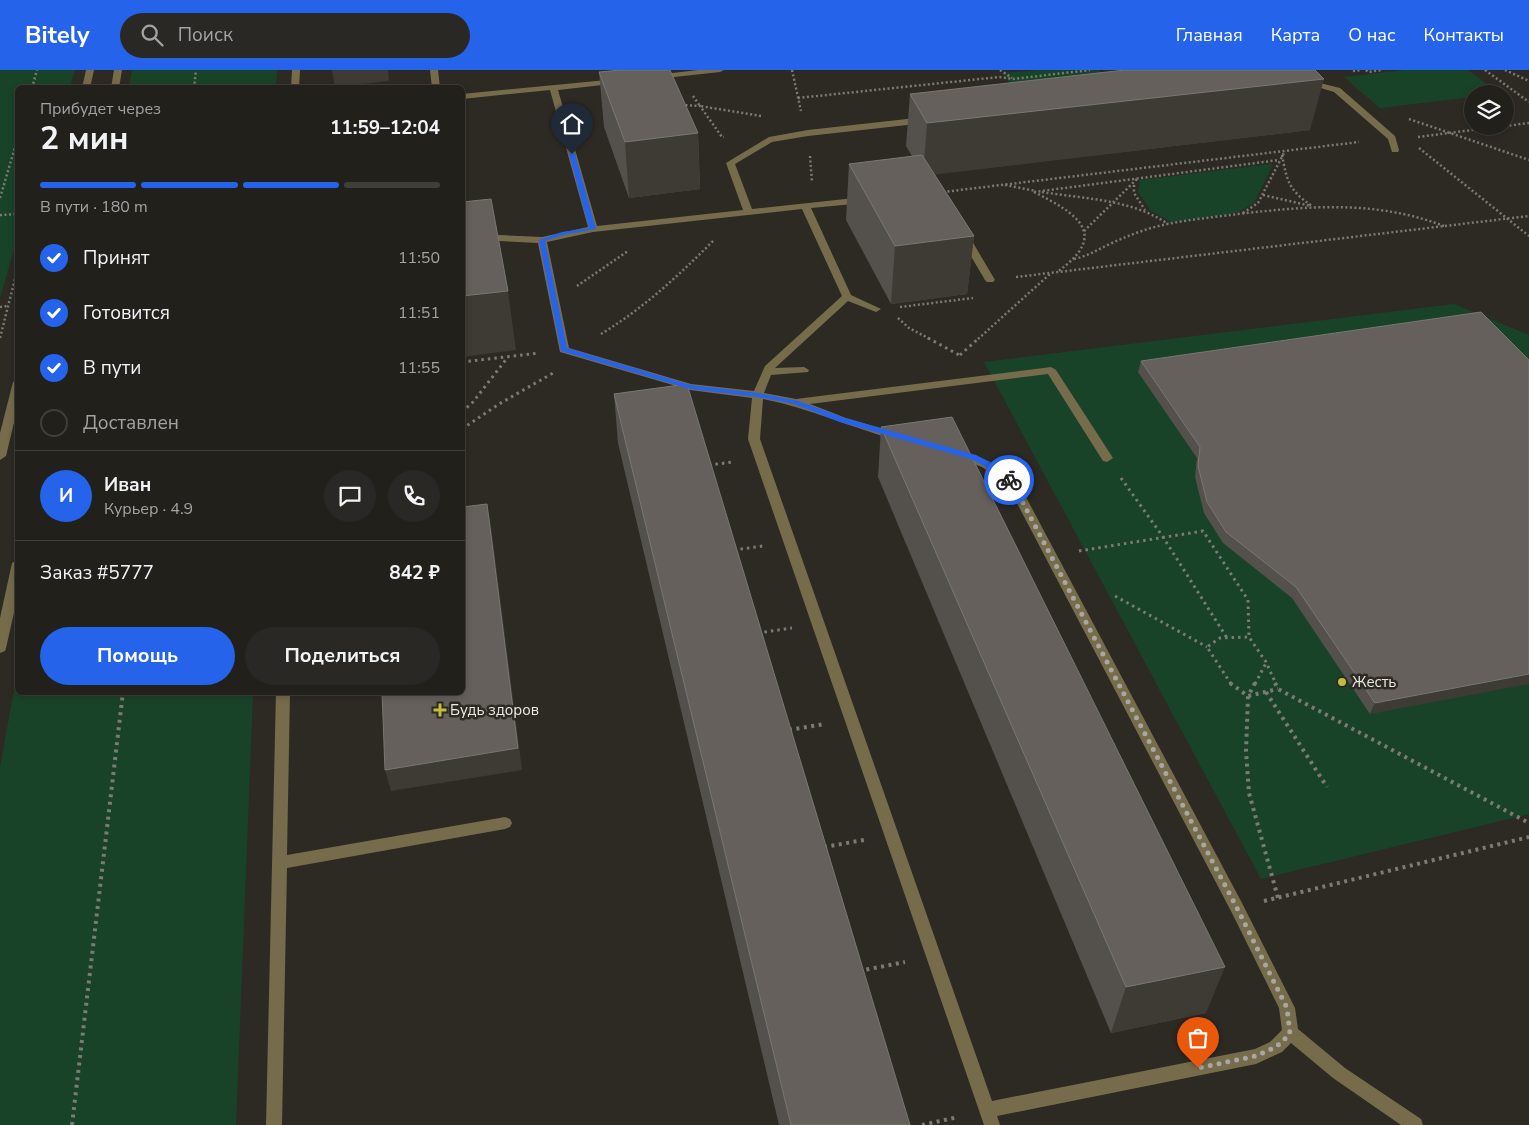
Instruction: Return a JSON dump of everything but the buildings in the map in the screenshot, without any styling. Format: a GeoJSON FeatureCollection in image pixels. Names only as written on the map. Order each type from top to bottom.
{"type":"FeatureCollection","features":[{"type":"Feature","properties":{"kind":"street"},"geometry":{"type":"LineString","coordinates":[[87,85],[90,70]]}},
{"type":"Feature","properties":{"kind":"street"},"geometry":{"type":"LineString","coordinates":[[116,85],[118,70]]}},
{"type":"Feature","properties":{"kind":"street"},"geometry":{"type":"LineString","coordinates":[[295,85],[296,70]]}},
{"type":"Feature","properties":{"kind":"street"},"geometry":{"type":"LineString","coordinates":[[434,70],[436,85]]}},
{"type":"Feature","properties":{"kind":"street"},"geometry":{"type":"LineString","coordinates":[[648,78],[720,70]]}},
{"type":"Feature","properties":{"kind":"street"},"geometry":{"type":"LineString","coordinates":[[465,97],[629,79]]}},
{"type":"Feature","properties":{"kind":"street"},"geometry":{"type":"LineString","coordinates":[[1300,79],[1337,90],[1392,138],[1395,150]]}},
{"type":"Feature","properties":{"kind":"street"},"geometry":{"type":"LineString","coordinates":[[553,88],[592,229]]}},
{"type":"Feature","properties":{"kind":"street"},"geometry":{"type":"LineString","coordinates":[[748,212],[730,163],[769,140],[808,133],[933,119]]}},
{"type":"Feature","properties":{"kind":"street"},"geometry":{"type":"LineString","coordinates":[[938,192],[990,280]]}},
{"type":"Feature","properties":{"kind":"street"},"geometry":{"type":"LineString","coordinates":[[465,242],[500,238],[542,240],[562,234],[592,229],[871,199]]}},
{"type":"Feature","properties":{"kind":"street"},"geometry":{"type":"LineString","coordinates":[[810,206],[847,297],[876,309]]}},
{"type":"Feature","properties":{"kind":"street"},"geometry":{"type":"LineString","coordinates":[[542,240],[564,350],[579,352],[690,387],[758,395],[795,402],[842,420],[908,438]]}},
{"type":"Feature","properties":{"kind":"street"},"geometry":{"type":"LineString","coordinates":[[847,297],[769,368],[758,395],[754,439],[992,1125]]}},
{"type":"Feature","properties":{"kind":"street"},"geometry":{"type":"LineString","coordinates":[[767,372],[804,370]]}},
{"type":"Feature","properties":{"kind":"street"},"geometry":{"type":"LineString","coordinates":[[795,402],[1051,370],[1107,458]]}},
{"type":"Feature","properties":{"kind":"street"},"geometry":{"type":"LineString","coordinates":[[0,456],[15,394]]}},
{"type":"Feature","properties":{"kind":"street"},"geometry":{"type":"LineString","coordinates":[[946,449],[974,457],[997,469],[1013,484],[1237,908],[1287,1008],[1290,1034],[1339,1073],[1415,1125]]}},
{"type":"Feature","properties":{"kind":"street"},"geometry":{"type":"LineString","coordinates":[[0,648],[15,576]]}},
{"type":"Feature","properties":{"kind":"street"},"geometry":{"type":"LineString","coordinates":[[274,1125],[283,695]]}},
{"type":"Feature","properties":{"kind":"street"},"geometry":{"type":"LineString","coordinates":[[279,862],[505,823]]}},
{"type":"Feature","properties":{"kind":"street"},"geometry":{"type":"LineString","coordinates":[[987,1110],[1256,1056],[1276,1047],[1290,1034]]}},
{"type":"Feature","properties":{"kind":"path"},"geometry":{"type":"LineString","coordinates":[[33,85],[37,70]]}},
{"type":"Feature","properties":{"kind":"path"},"geometry":{"type":"LineString","coordinates":[[194,85],[196,70]]}},
{"type":"Feature","properties":{"kind":"path"},"geometry":{"type":"LineString","coordinates":[[792,70],[808,133],[810,206]]}},
{"type":"Feature","properties":{"kind":"path"},"geometry":{"type":"LineString","coordinates":[[1000,70],[1013,79],[1016,85]]}},
{"type":"Feature","properties":{"kind":"path"},"geometry":{"type":"LineString","coordinates":[[798,98],[999,77],[1013,79],[1090,70]]}},
{"type":"Feature","properties":{"kind":"path"},"geometry":{"type":"LineString","coordinates":[[1366,70],[1368,72],[1382,70]]}},
{"type":"Feature","properties":{"kind":"path"},"geometry":{"type":"LineString","coordinates":[[1485,70],[1529,102]]}},
{"type":"Feature","properties":{"kind":"path"},"geometry":{"type":"LineString","coordinates":[[1505,70],[1529,81]]}},
{"type":"Feature","properties":{"kind":"path"},"geometry":{"type":"LineString","coordinates":[[677,75],[722,137],[769,140]]}},
{"type":"Feature","properties":{"kind":"path"},"geometry":{"type":"LineString","coordinates":[[681,105],[700,106],[766,117]]}},
{"type":"Feature","properties":{"kind":"path"},"geometry":{"type":"LineString","coordinates":[[1360,109],[1400,117],[1529,160]]}},
{"type":"Feature","properties":{"kind":"path"},"geometry":{"type":"LineString","coordinates":[[1514,125],[1529,123]]}},
{"type":"Feature","properties":{"kind":"path"},"geometry":{"type":"LineString","coordinates":[[938,192],[1392,138],[1464,131]]}},
{"type":"Feature","properties":{"kind":"path"},"geometry":{"type":"LineString","coordinates":[[1407,138],[1529,236]]}},
{"type":"Feature","properties":{"kind":"path"},"geometry":{"type":"LineString","coordinates":[[0,198],[15,147]]}},
{"type":"Feature","properties":{"kind":"path"},"geometry":{"type":"LineString","coordinates":[[1240,214],[1254,207],[1285,151]]}},
{"type":"Feature","properties":{"kind":"path"},"geometry":{"type":"LineString","coordinates":[[1282,155],[1285,180],[1290,190],[1313,207]]}},
{"type":"Feature","properties":{"kind":"path"},"geometry":{"type":"LineString","coordinates":[[1034,192],[1270,162],[1284,164]]}},
{"type":"Feature","properties":{"kind":"path"},"geometry":{"type":"LineString","coordinates":[[1084,231],[1114,204],[1137,179]]}},
{"type":"Feature","properties":{"kind":"path"},"geometry":{"type":"LineString","coordinates":[[1134,184],[1133,189],[1136,198],[1146,211]]}},
{"type":"Feature","properties":{"kind":"path"},"geometry":{"type":"LineString","coordinates":[[1002,185],[1146,211],[1168,224]]}},
{"type":"Feature","properties":{"kind":"path"},"geometry":{"type":"LineString","coordinates":[[1029,190],[1070,212],[1080,220],[1084,231],[1083,249],[1074,259],[1056,272]]}},
{"type":"Feature","properties":{"kind":"path"},"geometry":{"type":"LineString","coordinates":[[1262,195],[1313,207]]}},
{"type":"Feature","properties":{"kind":"path"},"geometry":{"type":"LineString","coordinates":[[1074,259],[1083,258],[1130,235],[1168,224],[1240,214],[1313,207],[1386,210],[1421,216],[1445,226]]}},
{"type":"Feature","properties":{"kind":"path"},"geometry":{"type":"LineString","coordinates":[[465,427],[499,404],[550,375],[671,283],[732,220],[748,212]]}},
{"type":"Feature","properties":{"kind":"path"},"geometry":{"type":"LineString","coordinates":[[0,215],[15,214]]}},
{"type":"Feature","properties":{"kind":"path"},"geometry":{"type":"LineString","coordinates":[[876,309],[974,298],[966,283],[1529,216]]}},
{"type":"Feature","properties":{"kind":"path"},"geometry":{"type":"LineString","coordinates":[[555,301],[628,250]]}},
{"type":"Feature","properties":{"kind":"path"},"geometry":{"type":"LineString","coordinates":[[926,386],[1050,273]]}},
{"type":"Feature","properties":{"kind":"path"},"geometry":{"type":"LineString","coordinates":[[0,338],[15,278]]}},
{"type":"Feature","properties":{"kind":"path"},"geometry":{"type":"LineString","coordinates":[[0,306],[7,306]]}},
{"type":"Feature","properties":{"kind":"path"},"geometry":{"type":"LineString","coordinates":[[889,308],[909,328],[966,358]]}},
{"type":"Feature","properties":{"kind":"path"},"geometry":{"type":"LineString","coordinates":[[465,362],[564,350]]}},
{"type":"Feature","properties":{"kind":"path"},"geometry":{"type":"LineString","coordinates":[[465,409],[473,402],[508,357]]}},
{"type":"Feature","properties":{"kind":"path"},"geometry":{"type":"LineString","coordinates":[[708,465],[761,458]]}},
{"type":"Feature","properties":{"kind":"path"},"geometry":{"type":"LineString","coordinates":[[1107,458],[1163,537],[1227,638]]}},
{"type":"Feature","properties":{"kind":"path"},"geometry":{"type":"LineString","coordinates":[[1050,554],[1203,530],[1248,600],[1249,637],[1266,662],[1278,689],[1529,823]]}},
{"type":"Feature","properties":{"kind":"path"},"geometry":{"type":"LineString","coordinates":[[733,550],[790,542]]}},
{"type":"Feature","properties":{"kind":"path"},"geometry":{"type":"LineString","coordinates":[[1115,596],[1207,647],[1231,684],[1248,696],[1278,689]]}},
{"type":"Feature","properties":{"kind":"path"},"geometry":{"type":"LineString","coordinates":[[757,634],[819,624]]}},
{"type":"Feature","properties":{"kind":"path"},"geometry":{"type":"LineString","coordinates":[[1207,647],[1220,638],[1249,637]]}},
{"type":"Feature","properties":{"kind":"path"},"geometry":{"type":"LineString","coordinates":[[1266,662],[1248,696],[1246,751],[1249,793],[1278,898]]}},
{"type":"Feature","properties":{"kind":"path"},"geometry":{"type":"LineString","coordinates":[[1266,692],[1327,787]]}},
{"type":"Feature","properties":{"kind":"path"},"geometry":{"type":"LineString","coordinates":[[72,1125],[123,695]]}},
{"type":"Feature","properties":{"kind":"path"},"geometry":{"type":"LineString","coordinates":[[786,730],[852,720]]}},
{"type":"Feature","properties":{"kind":"path"},"geometry":{"type":"LineString","coordinates":[[820,848],[892,836]]}},
{"type":"Feature","properties":{"kind":"path"},"geometry":{"type":"LineString","coordinates":[[1237,908],[1529,837]]}},
{"type":"Feature","properties":{"kind":"path"},"geometry":{"type":"LineString","coordinates":[[856,971],[934,957]]}},
{"type":"Feature","properties":{"kind":"path"},"geometry":{"type":"LineString","coordinates":[[922,1125],[987,1110]]}},
{"type":"Feature","properties":{"kind":"green space"},"geometry":{"type":"Polygon","coordinates":[[[0,70],[75,70],[71,85],[15,85],[15,246],[0,298],[0,70]]]}},
{"type":"Feature","properties":{"kind":"green space"},"geometry":{"type":"Polygon","coordinates":[[[132,70],[277,70],[276,85],[129,85],[132,70]]]}},
{"type":"Feature","properties":{"kind":"green space"},"geometry":{"type":"Polygon","coordinates":[[[1039,70],[1099,70],[1109,82],[1015,91],[1003,73],[1039,70]]]}},
{"type":"Feature","properties":{"kind":"green space"},"geometry":{"type":"Polygon","coordinates":[[[1405,70],[1468,70],[1488,85],[1464,85],[1464,98],[1380,108],[1344,77],[1405,70]]]}},
{"type":"Feature","properties":{"kind":"green space"},"geometry":{"type":"Polygon","coordinates":[[[1273,164],[1254,203],[1237,213],[1171,222],[1151,211],[1138,192],[1140,180],[1273,164]]]}},
{"type":"Feature","properties":{"kind":"green space","name":"Жесть"},"geometry":{"type":"Polygon","coordinates":[[[1454,304],[1529,335],[1529,814],[1261,879],[984,362],[1454,304]]]}},
{"type":"Feature","properties":{"kind":"green space"},"geometry":{"type":"Polygon","coordinates":[[[15,685],[15,695],[253,695],[236,1125],[0,1125],[0,767],[15,685]]]}},
{"type":"Feature","properties":{"kind":"way so far"},"geometry":{"type":"LineString","coordinates":[[1009,480],[1013,484],[1237,908],[1287,1008],[1290,1034],[1276,1047],[1256,1056],[1198,1068]]}},
{"type":"Feature","properties":{"kind":"place","name":"Жесть"},"geometry":{"type":"Point","coordinates":[1342,682]}},
{"type":"Feature","properties":{"kind":"place","name":"Будь здоров"},"geometry":{"type":"Point","coordinates":[440,710]}},
{"type":"Feature","properties":{"kind":"route"},"geometry":{"type":"LineString","coordinates":[[572,154],[592,229],[562,234],[542,240],[564,350],[579,352],[690,387],[758,395],[795,402],[842,420],[974,457],[997,469],[1009,480]]}}]}
